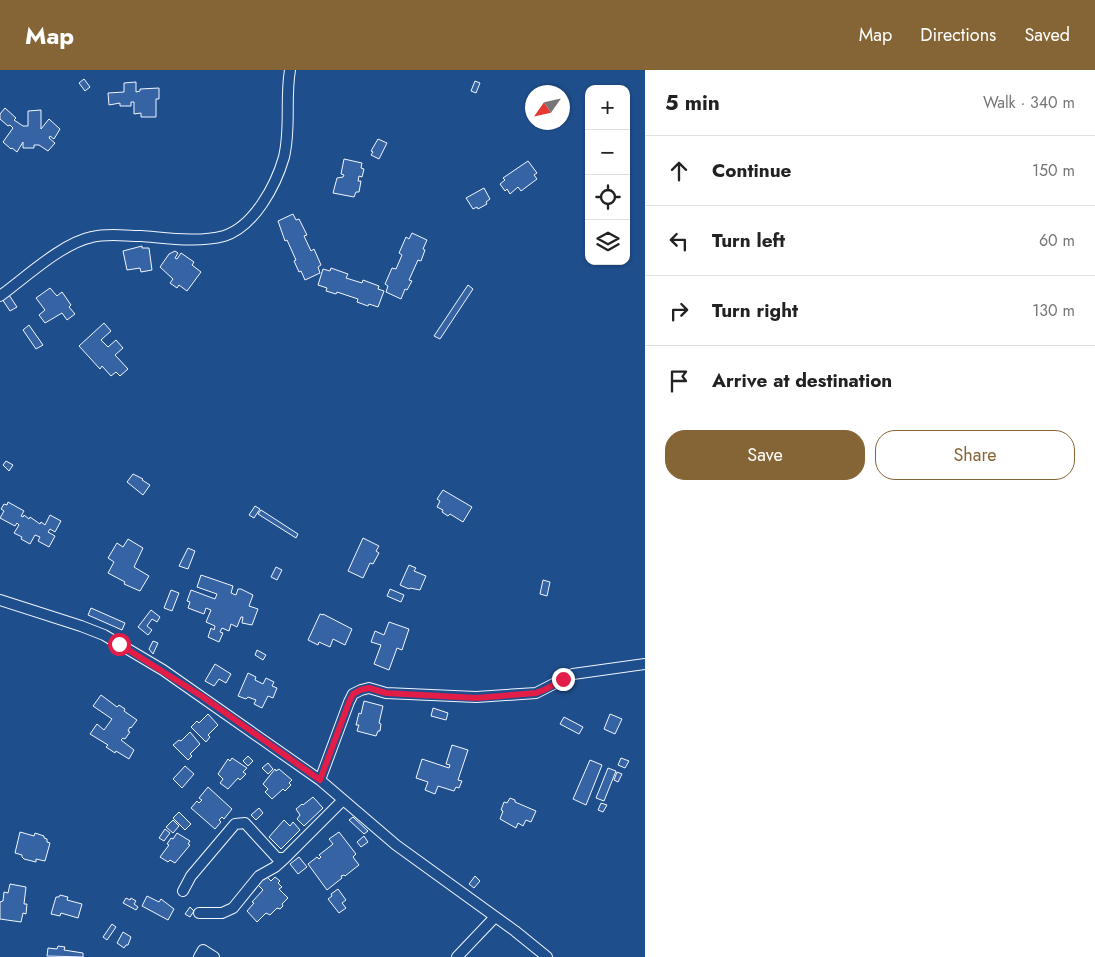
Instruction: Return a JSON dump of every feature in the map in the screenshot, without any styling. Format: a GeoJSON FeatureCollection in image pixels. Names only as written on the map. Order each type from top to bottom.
{"type":"FeatureCollection","features":[{"type":"Feature","properties":{"kind":"street"},"geometry":{"type":"LineString","coordinates":[[0,296],[78,240],[108,235],[184,239],[206,238],[223,236],[234,232],[257,211],[277,178],[288,131],[290,70]]}},
{"type":"Feature","properties":{"kind":"street"},"geometry":{"type":"LineString","coordinates":[[0,600],[104,635],[203,697],[320,780],[396,845],[547,957]]}},
{"type":"Feature","properties":{"kind":"street"},"geometry":{"type":"LineString","coordinates":[[320,780],[349,702],[353,694],[360,690],[369,688],[386,693],[476,698],[536,693],[573,674],[645,664]]}},
{"type":"Feature","properties":{"kind":"street"},"geometry":{"type":"LineString","coordinates":[[199,913],[222,913],[233,908],[260,876],[285,858],[343,800]]}},
{"type":"Feature","properties":{"kind":"street"},"geometry":{"type":"LineString","coordinates":[[183,891],[191,876],[235,824],[245,823],[277,858],[285,858]]}},
{"type":"Feature","properties":{"kind":"street"},"geometry":{"type":"LineString","coordinates":[[457,957],[495,917]]}},
{"type":"Feature","properties":{"kind":"street"},"geometry":{"type":"LineString","coordinates":[[199,957],[203,950],[214,957]]}},
{"type":"Feature","properties":{"kind":"building"},"geometry":{"type":"Polygon","coordinates":[[[84,79],[90,87],[85,91],[79,83],[84,79]]]}},
{"type":"Feature","properties":{"kind":"building"},"geometry":{"type":"Polygon","coordinates":[[[475,81],[480,83],[476,93],[471,91],[475,81]]]}},
{"type":"Feature","properties":{"kind":"building"},"geometry":{"type":"Polygon","coordinates":[[[136,82],[136,92],[140,91],[140,89],[159,88],[159,99],[156,99],[156,117],[141,117],[141,113],[134,114],[134,102],[131,102],[131,106],[120,106],[120,103],[109,105],[108,93],[124,92],[124,83],[136,82]]]}},
{"type":"Feature","properties":{"kind":"building"},"geometry":{"type":"Polygon","coordinates":[[[5,108],[16,118],[14,120],[23,126],[28,126],[28,111],[41,110],[41,129],[49,119],[60,129],[54,139],[50,136],[49,138],[55,143],[48,151],[39,145],[34,145],[34,148],[23,148],[23,142],[17,152],[11,149],[3,142],[13,128],[0,119],[0,114],[5,108]]]}},
{"type":"Feature","properties":{"kind":"building"},"geometry":{"type":"Polygon","coordinates":[[[378,139],[387,143],[379,159],[371,155],[373,152],[371,151],[378,139]]]}},
{"type":"Feature","properties":{"kind":"building"},"geometry":{"type":"Polygon","coordinates":[[[344,159],[362,163],[361,168],[364,169],[362,177],[359,176],[358,181],[361,181],[359,192],[356,192],[354,197],[333,193],[337,178],[344,175],[341,174],[344,159]]]}},
{"type":"Feature","properties":{"kind":"building"},"geometry":{"type":"Polygon","coordinates":[[[528,161],[537,173],[534,175],[537,179],[521,191],[518,187],[510,194],[507,189],[505,191],[500,184],[505,180],[503,178],[528,161]]]}},
{"type":"Feature","properties":{"kind":"building"},"geometry":{"type":"Polygon","coordinates":[[[484,188],[490,199],[486,202],[487,204],[478,209],[477,207],[473,209],[466,198],[484,188]]]}},
{"type":"Feature","properties":{"kind":"building"},"geometry":{"type":"Polygon","coordinates":[[[293,214],[296,220],[299,219],[307,235],[304,236],[311,251],[314,249],[321,265],[318,267],[320,273],[305,280],[301,271],[299,272],[294,261],[296,260],[287,240],[285,241],[278,221],[293,214]]]}},
{"type":"Feature","properties":{"kind":"building"},"geometry":{"type":"Polygon","coordinates":[[[412,233],[427,240],[421,261],[418,260],[409,280],[412,281],[407,290],[405,289],[401,299],[386,292],[388,286],[385,284],[392,268],[396,269],[402,255],[399,253],[406,237],[409,239],[412,233]]]}},
{"type":"Feature","properties":{"kind":"building"},"geometry":{"type":"Polygon","coordinates":[[[142,246],[142,248],[149,248],[152,270],[141,272],[140,268],[127,270],[123,251],[142,246]]]}},
{"type":"Feature","properties":{"kind":"building"},"geometry":{"type":"Polygon","coordinates":[[[175,251],[178,253],[175,258],[177,259],[181,253],[194,262],[192,265],[201,272],[187,291],[179,285],[177,288],[170,283],[173,279],[160,267],[169,254],[175,251]]]}},
{"type":"Feature","properties":{"kind":"building"},"geometry":{"type":"Polygon","coordinates":[[[331,268],[348,274],[346,278],[362,283],[363,280],[379,286],[378,289],[384,291],[378,307],[357,302],[358,299],[337,292],[336,294],[326,291],[327,288],[318,285],[323,269],[330,271],[331,268]]]}},
{"type":"Feature","properties":{"kind":"building"},"geometry":{"type":"Polygon","coordinates":[[[468,285],[473,289],[440,339],[434,336],[468,285]]]}},
{"type":"Feature","properties":{"kind":"building"},"geometry":{"type":"Polygon","coordinates":[[[50,288],[57,296],[62,292],[71,305],[69,307],[75,314],[67,320],[62,313],[45,323],[39,315],[45,310],[36,298],[50,288]]]}},
{"type":"Feature","properties":{"kind":"building"},"geometry":{"type":"Polygon","coordinates":[[[9,295],[17,307],[10,311],[2,299],[9,295]]]}},
{"type":"Feature","properties":{"kind":"building"},"geometry":{"type":"Polygon","coordinates":[[[104,323],[111,331],[101,340],[108,347],[116,340],[123,348],[115,355],[128,369],[120,376],[116,372],[111,376],[102,366],[100,369],[79,346],[104,323]]]}},
{"type":"Feature","properties":{"kind":"building"},"geometry":{"type":"Polygon","coordinates":[[[29,325],[43,345],[36,349],[23,330],[29,325]]]}},
{"type":"Feature","properties":{"kind":"building"},"geometry":{"type":"Polygon","coordinates":[[[6,461],[13,465],[9,471],[3,465],[6,461]]]}},
{"type":"Feature","properties":{"kind":"building"},"geometry":{"type":"Polygon","coordinates":[[[133,474],[150,485],[143,495],[127,482],[133,474]]]}},
{"type":"Feature","properties":{"kind":"building"},"geometry":{"type":"Polygon","coordinates":[[[443,490],[472,507],[463,522],[450,514],[448,516],[437,507],[440,501],[437,499],[443,490]]]}},
{"type":"Feature","properties":{"kind":"building"},"geometry":{"type":"Polygon","coordinates":[[[8,502],[24,511],[21,516],[23,517],[24,515],[29,519],[30,517],[40,524],[41,522],[45,525],[50,515],[61,521],[55,532],[50,529],[48,532],[55,536],[49,547],[38,541],[40,537],[35,535],[30,544],[21,539],[22,537],[14,533],[19,525],[17,523],[15,526],[0,518],[4,511],[1,509],[8,502]]]}},
{"type":"Feature","properties":{"kind":"building"},"geometry":{"type":"Polygon","coordinates":[[[255,506],[260,509],[254,518],[249,515],[255,506]]]}},
{"type":"Feature","properties":{"kind":"building"},"geometry":{"type":"Polygon","coordinates":[[[261,510],[298,534],[296,538],[258,514],[261,510]]]}},
{"type":"Feature","properties":{"kind":"building"},"geometry":{"type":"Polygon","coordinates":[[[363,538],[379,546],[376,551],[379,553],[373,564],[370,563],[363,578],[348,571],[363,538]]]}},
{"type":"Feature","properties":{"kind":"building"},"geometry":{"type":"Polygon","coordinates":[[[128,539],[143,548],[134,567],[149,576],[140,591],[124,584],[125,582],[108,573],[114,562],[108,558],[117,543],[123,547],[128,539]]]}},
{"type":"Feature","properties":{"kind":"building"},"geometry":{"type":"Polygon","coordinates":[[[188,548],[195,551],[188,569],[179,566],[188,548]]]}},
{"type":"Feature","properties":{"kind":"building"},"geometry":{"type":"Polygon","coordinates":[[[409,565],[416,568],[414,571],[426,576],[420,590],[409,589],[400,585],[409,565]]]}},
{"type":"Feature","properties":{"kind":"building"},"geometry":{"type":"Polygon","coordinates":[[[276,567],[282,570],[277,580],[271,577],[276,567]]]}},
{"type":"Feature","properties":{"kind":"building"},"geometry":{"type":"Polygon","coordinates":[[[201,575],[233,586],[231,593],[236,595],[238,589],[241,589],[253,595],[249,606],[258,609],[252,625],[242,623],[243,617],[241,617],[237,627],[231,624],[229,631],[222,628],[220,632],[223,633],[219,642],[208,637],[211,628],[214,630],[215,626],[206,622],[211,610],[206,608],[204,614],[188,608],[190,602],[187,601],[191,590],[215,599],[217,594],[197,587],[201,575]]]}},
{"type":"Feature","properties":{"kind":"building"},"geometry":{"type":"Polygon","coordinates":[[[543,580],[550,582],[547,596],[540,594],[543,580]]]}},
{"type":"Feature","properties":{"kind":"building"},"geometry":{"type":"Polygon","coordinates":[[[390,589],[404,595],[401,602],[387,596],[390,589]]]}},
{"type":"Feature","properties":{"kind":"building"},"geometry":{"type":"Polygon","coordinates":[[[171,590],[179,593],[172,611],[164,608],[171,590]]]}},
{"type":"Feature","properties":{"kind":"building"},"geometry":{"type":"Polygon","coordinates":[[[91,608],[125,623],[122,630],[88,615],[91,608]]]}},
{"type":"Feature","properties":{"kind":"building"},"geometry":{"type":"Polygon","coordinates":[[[151,610],[160,617],[157,622],[152,619],[147,626],[152,630],[148,635],[138,627],[151,610]]]}},
{"type":"Feature","properties":{"kind":"building"},"geometry":{"type":"Polygon","coordinates":[[[320,614],[352,629],[345,645],[333,639],[330,647],[319,642],[318,645],[308,640],[320,614]]]}},
{"type":"Feature","properties":{"kind":"building"},"geometry":{"type":"Polygon","coordinates":[[[389,622],[409,629],[402,650],[397,648],[389,670],[374,664],[381,645],[371,642],[375,631],[384,635],[389,622]]]}},
{"type":"Feature","properties":{"kind":"building"},"geometry":{"type":"Polygon","coordinates":[[[153,641],[158,643],[153,654],[149,649],[153,641]]]}},
{"type":"Feature","properties":{"kind":"building"},"geometry":{"type":"Polygon","coordinates":[[[257,650],[266,655],[263,660],[255,655],[257,650]]]}},
{"type":"Feature","properties":{"kind":"building"},"geometry":{"type":"Polygon","coordinates":[[[215,664],[231,674],[226,683],[219,679],[214,686],[205,681],[215,664]]]}},
{"type":"Feature","properties":{"kind":"building"},"geometry":{"type":"Polygon","coordinates":[[[248,673],[256,677],[255,680],[263,684],[266,678],[274,682],[272,686],[277,688],[273,698],[268,696],[262,708],[254,704],[256,700],[238,696],[248,673]]]}},
{"type":"Feature","properties":{"kind":"building"},"geometry":{"type":"Polygon","coordinates":[[[101,695],[117,707],[119,705],[125,709],[124,711],[137,720],[130,727],[128,731],[130,732],[125,739],[121,740],[134,750],[129,759],[116,751],[115,753],[106,747],[108,745],[90,734],[97,724],[104,730],[112,719],[93,706],[101,695]]]}},
{"type":"Feature","properties":{"kind":"building"},"geometry":{"type":"Polygon","coordinates":[[[364,701],[383,706],[379,723],[381,724],[380,731],[378,731],[376,736],[357,731],[359,725],[356,725],[364,701]]]}},
{"type":"Feature","properties":{"kind":"building"},"geometry":{"type":"Polygon","coordinates":[[[433,708],[448,713],[446,720],[431,716],[433,708]]]}},
{"type":"Feature","properties":{"kind":"building"},"geometry":{"type":"Polygon","coordinates":[[[208,714],[218,725],[208,735],[210,737],[206,742],[191,727],[197,721],[199,723],[208,714]]]}},
{"type":"Feature","properties":{"kind":"building"},"geometry":{"type":"Polygon","coordinates":[[[610,714],[622,719],[615,734],[604,729],[610,714]]]}},
{"type":"Feature","properties":{"kind":"building"},"geometry":{"type":"Polygon","coordinates":[[[564,717],[583,727],[579,734],[560,724],[564,717]]]}},
{"type":"Feature","properties":{"kind":"building"},"geometry":{"type":"Polygon","coordinates":[[[190,732],[200,744],[190,754],[192,756],[188,760],[173,745],[179,740],[181,741],[190,732]]]}},
{"type":"Feature","properties":{"kind":"building"},"geometry":{"type":"Polygon","coordinates":[[[452,745],[468,750],[458,780],[462,781],[459,788],[456,787],[454,791],[438,786],[435,794],[425,790],[428,782],[416,778],[422,759],[449,768],[450,765],[446,764],[452,745]]]}},
{"type":"Feature","properties":{"kind":"building"},"geometry":{"type":"Polygon","coordinates":[[[248,756],[253,761],[248,766],[243,761],[248,756]]]}},
{"type":"Feature","properties":{"kind":"building"},"geometry":{"type":"Polygon","coordinates":[[[232,758],[247,768],[243,772],[246,774],[240,780],[238,778],[228,789],[220,783],[223,779],[218,774],[228,759],[230,761],[232,758]]]}},
{"type":"Feature","properties":{"kind":"building"},"geometry":{"type":"Polygon","coordinates":[[[621,758],[629,761],[625,768],[618,765],[621,758]]]}},
{"type":"Feature","properties":{"kind":"building"},"geometry":{"type":"Polygon","coordinates":[[[590,760],[602,765],[586,805],[573,799],[590,760]]]}},
{"type":"Feature","properties":{"kind":"building"},"geometry":{"type":"Polygon","coordinates":[[[268,763],[273,769],[268,774],[262,768],[268,763]]]}},
{"type":"Feature","properties":{"kind":"building"},"geometry":{"type":"Polygon","coordinates":[[[185,766],[194,774],[182,788],[173,779],[185,766]]]}},
{"type":"Feature","properties":{"kind":"building"},"geometry":{"type":"Polygon","coordinates":[[[608,768],[616,771],[604,801],[596,798],[608,768]]]}},
{"type":"Feature","properties":{"kind":"building"},"geometry":{"type":"Polygon","coordinates":[[[275,769],[276,771],[279,769],[292,780],[289,783],[291,785],[285,791],[283,789],[272,799],[265,792],[268,789],[263,784],[275,769]]]}},
{"type":"Feature","properties":{"kind":"building"},"geometry":{"type":"Polygon","coordinates":[[[617,772],[622,774],[618,782],[614,780],[617,772]]]}},
{"type":"Feature","properties":{"kind":"building"},"geometry":{"type":"Polygon","coordinates":[[[208,787],[232,809],[224,819],[222,817],[219,820],[221,822],[215,829],[191,808],[197,801],[199,803],[202,800],[199,798],[208,787]]]}},
{"type":"Feature","properties":{"kind":"building"},"geometry":{"type":"Polygon","coordinates":[[[313,797],[323,808],[304,826],[297,819],[300,815],[296,809],[313,797]]]}},
{"type":"Feature","properties":{"kind":"building"},"geometry":{"type":"Polygon","coordinates":[[[510,798],[536,811],[531,822],[526,820],[523,826],[518,823],[516,828],[500,819],[504,802],[507,803],[510,798]]]}},
{"type":"Feature","properties":{"kind":"building"},"geometry":{"type":"Polygon","coordinates":[[[601,803],[607,805],[603,812],[598,810],[601,803]]]}},
{"type":"Feature","properties":{"kind":"building"},"geometry":{"type":"Polygon","coordinates":[[[259,808],[263,813],[256,820],[251,815],[259,808]]]}},
{"type":"Feature","properties":{"kind":"building"},"geometry":{"type":"Polygon","coordinates":[[[179,812],[191,824],[185,830],[173,818],[179,812]]]}},
{"type":"Feature","properties":{"kind":"building"},"geometry":{"type":"Polygon","coordinates":[[[353,817],[368,831],[364,834],[349,820],[353,817]]]}},
{"type":"Feature","properties":{"kind":"building"},"geometry":{"type":"Polygon","coordinates":[[[173,820],[179,826],[173,833],[166,827],[173,820]]]}},
{"type":"Feature","properties":{"kind":"building"},"geometry":{"type":"Polygon","coordinates":[[[284,820],[290,826],[293,822],[300,830],[281,849],[269,837],[284,820]]]}},
{"type":"Feature","properties":{"kind":"building"},"geometry":{"type":"Polygon","coordinates":[[[165,829],[170,833],[164,841],[159,838],[165,829]]]}},
{"type":"Feature","properties":{"kind":"building"},"geometry":{"type":"Polygon","coordinates":[[[20,832],[34,836],[35,833],[47,839],[47,842],[50,843],[45,861],[36,859],[36,862],[24,859],[22,855],[15,853],[20,832]]]}},
{"type":"Feature","properties":{"kind":"building"},"geometry":{"type":"Polygon","coordinates":[[[339,832],[356,854],[353,857],[359,865],[345,876],[341,876],[342,878],[327,890],[308,864],[317,857],[319,859],[321,857],[319,855],[333,844],[329,839],[339,832]]]}},
{"type":"Feature","properties":{"kind":"building"},"geometry":{"type":"Polygon","coordinates":[[[177,833],[190,841],[188,844],[190,845],[175,863],[170,860],[168,862],[160,857],[169,845],[167,844],[171,838],[173,839],[177,833]]]}},
{"type":"Feature","properties":{"kind":"building"},"geometry":{"type":"Polygon","coordinates":[[[364,836],[368,842],[361,847],[357,842],[364,836]]]}},
{"type":"Feature","properties":{"kind":"building"},"geometry":{"type":"Polygon","coordinates":[[[299,857],[307,867],[298,874],[290,864],[299,857]]]}},
{"type":"Feature","properties":{"kind":"building"},"geometry":{"type":"Polygon","coordinates":[[[475,876],[480,881],[474,888],[469,884],[475,876]]]}},
{"type":"Feature","properties":{"kind":"building"},"geometry":{"type":"Polygon","coordinates":[[[267,877],[271,881],[275,877],[280,881],[278,883],[282,887],[279,889],[288,898],[280,909],[277,908],[270,915],[266,913],[257,922],[247,911],[263,890],[257,884],[267,877]]]}},
{"type":"Feature","properties":{"kind":"building"},"geometry":{"type":"Polygon","coordinates":[[[10,884],[26,887],[24,904],[27,904],[26,914],[23,913],[21,922],[0,919],[0,902],[3,901],[4,892],[8,893],[10,884]]]}},
{"type":"Feature","properties":{"kind":"building"},"geometry":{"type":"Polygon","coordinates":[[[338,889],[346,900],[342,903],[346,908],[339,913],[328,899],[338,889]]]}},
{"type":"Feature","properties":{"kind":"building"},"geometry":{"type":"Polygon","coordinates":[[[60,895],[68,897],[67,900],[82,904],[78,918],[61,913],[60,916],[51,914],[56,897],[60,895]]]}},
{"type":"Feature","properties":{"kind":"building"},"geometry":{"type":"Polygon","coordinates":[[[147,896],[159,902],[161,899],[174,909],[168,920],[142,906],[147,896]]]}},
{"type":"Feature","properties":{"kind":"building"},"geometry":{"type":"Polygon","coordinates":[[[126,898],[136,901],[134,904],[138,907],[136,910],[123,903],[126,898]]]}},
{"type":"Feature","properties":{"kind":"building"},"geometry":{"type":"Polygon","coordinates":[[[190,907],[194,911],[190,917],[185,914],[190,907]]]}},
{"type":"Feature","properties":{"kind":"building"},"geometry":{"type":"Polygon","coordinates":[[[112,924],[116,927],[107,940],[103,937],[112,924]]]}},
{"type":"Feature","properties":{"kind":"building"},"geometry":{"type":"Polygon","coordinates":[[[123,932],[131,937],[128,945],[124,948],[117,943],[123,932]]]}},
{"type":"Feature","properties":{"kind":"building"},"geometry":{"type":"Polygon","coordinates":[[[58,946],[65,947],[64,950],[83,953],[83,957],[47,956],[48,948],[57,949],[58,946]]]}},
{"type":"Feature","properties":{"kind":"route"},"geometry":{"type":"LineString","coordinates":[[119,644],[203,697],[320,780],[349,702],[353,694],[360,690],[369,688],[386,693],[476,698],[536,693],[563,679]]}}]}
